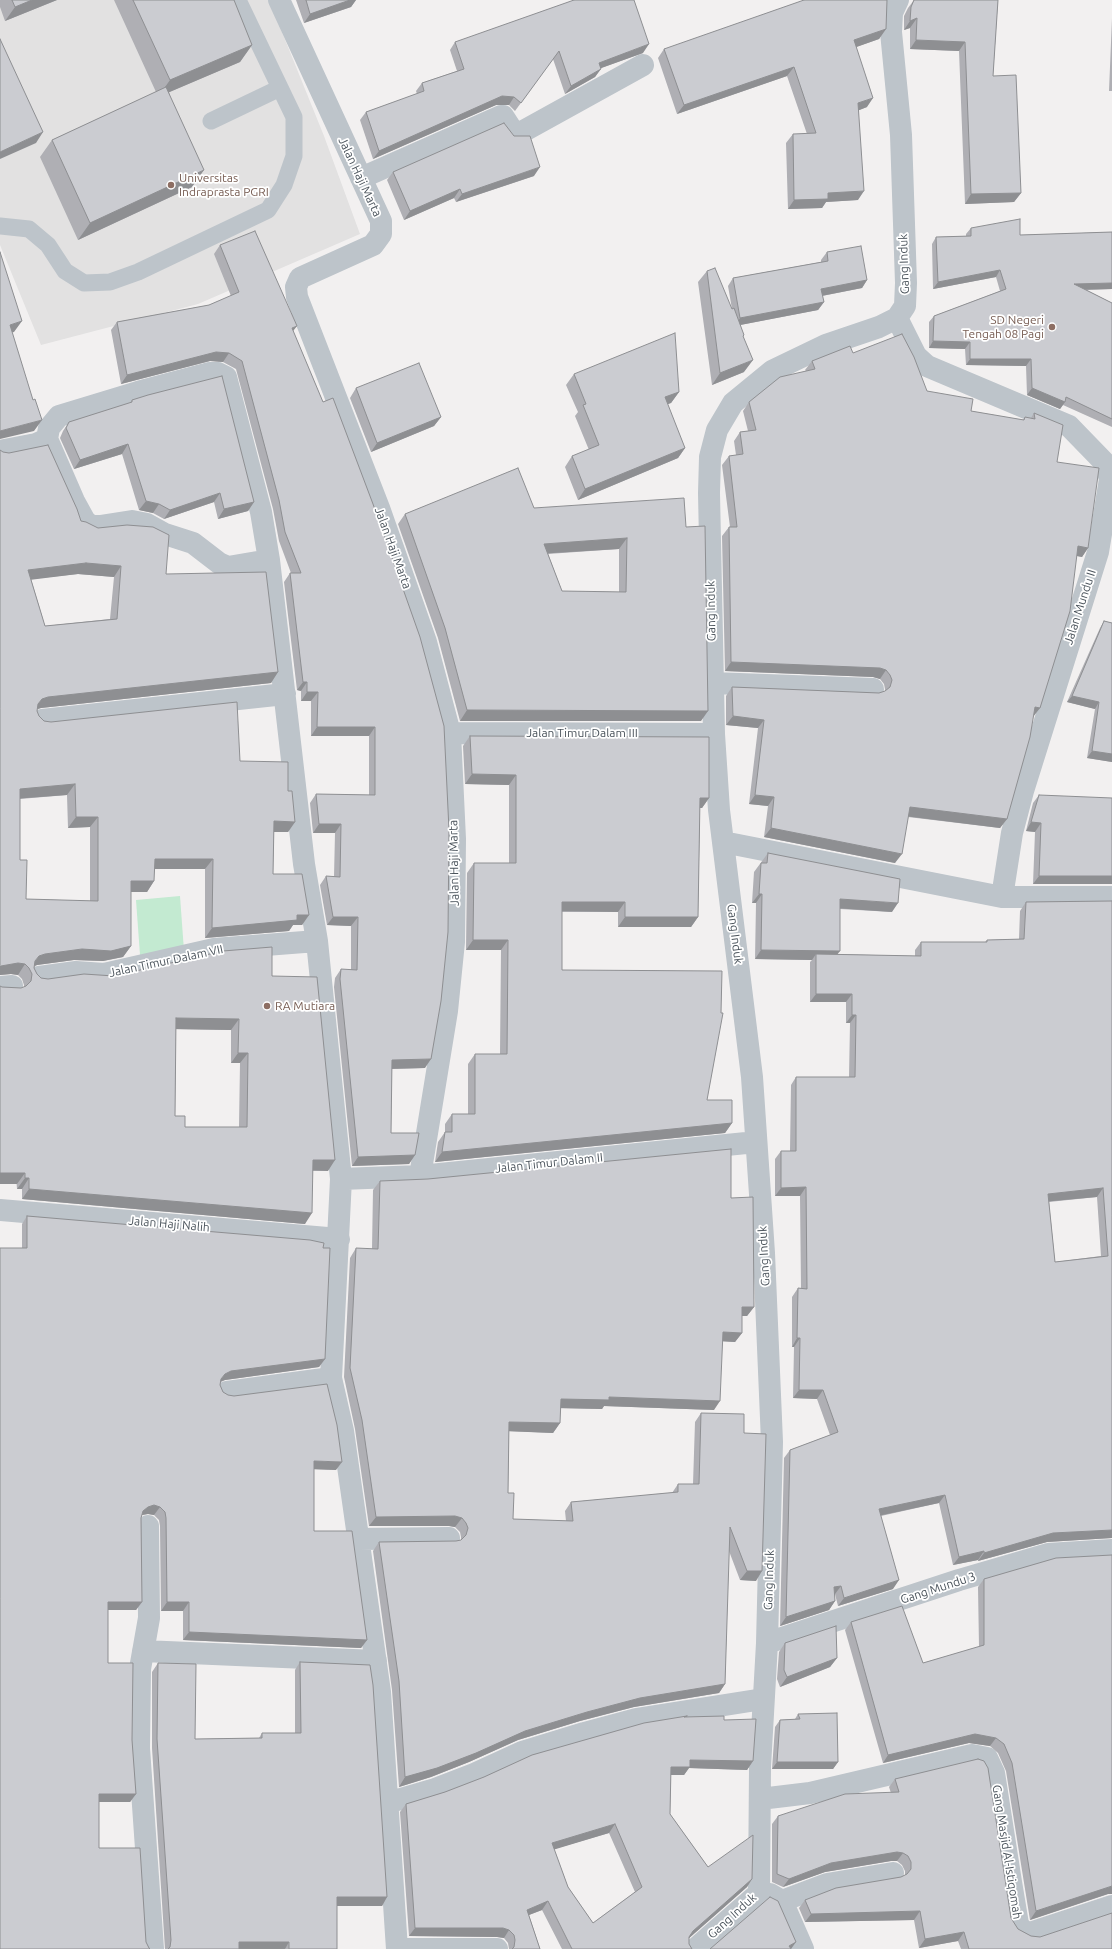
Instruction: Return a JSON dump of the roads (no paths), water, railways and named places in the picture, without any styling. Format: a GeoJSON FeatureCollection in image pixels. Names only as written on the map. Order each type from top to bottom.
{"type":"FeatureCollection","features":[{"type":"Feature","properties":{"kind":"street","name":"Jalan Haji Marta"},"geometry":{"type":"LineString","coordinates":[[279,0],[381,222],[381,234],[373,245],[300,278],[296,287],[296,298],[378,508],[424,635],[450,732],[455,846],[454,942],[447,1011],[420,1176]]}},
{"type":"Feature","properties":{"kind":"street","name":"Gang Induk"},"geometry":{"type":"LineString","coordinates":[[695,1949],[759,1893],[760,1799],[763,1699],[767,1643],[772,1442],[764,1253],[752,1077],[723,842],[714,734],[709,493],[710,457],[717,430],[733,403],[772,371],[826,345],[879,327],[897,318],[905,306],[906,283],[901,135],[891,32],[892,13],[898,0]]}},
{"type":"Feature","properties":{"kind":"street"},"geometry":{"type":"LineString","coordinates":[[361,178],[501,116],[503,116],[514,133],[520,133],[643,64]]}},
{"type":"Feature","properties":{"kind":"street","name":"Jalan Mundu II"},"geometry":{"type":"LineString","coordinates":[[897,318],[916,356],[927,366],[1069,426],[1105,463],[1110,479],[1098,552],[1023,791],[1012,833],[1002,896]]}},
{"type":"Feature","properties":{"kind":"street"},"geometry":{"type":"LineString","coordinates":[[269,560],[228,567],[219,563],[193,543],[165,534],[147,524],[132,522],[91,526],[84,521],[47,439],[49,428],[59,416],[138,392],[210,373],[218,373],[226,377],[261,512],[269,560],[304,864],[317,941],[341,1180],[332,1378],[343,1431],[380,1692],[398,1949],[497,1949]]}},
{"type":"Feature","properties":{"kind":"street"},"geometry":{"type":"LineString","coordinates":[[0,451],[36,444],[47,439]]}},
{"type":"Feature","properties":{"kind":"street"},"geometry":{"type":"LineString","coordinates":[[712,683],[873,689]]}},
{"type":"Feature","properties":{"kind":"street"},"geometry":{"type":"LineString","coordinates":[[42,720],[285,694]]}},
{"type":"Feature","properties":{"kind":"street","name":"Jalan Timur Dalam III"},"geometry":{"type":"LineString","coordinates":[[450,732],[714,734]]}},
{"type":"Feature","properties":{"kind":"street"},"geometry":{"type":"LineString","coordinates":[[723,842],[1002,896],[1112,897]]}},
{"type":"Feature","properties":{"kind":"street","name":"Jalan Timur Dalam VII"},"geometry":{"type":"LineString","coordinates":[[39,977],[76,972],[104,974],[214,949],[317,941]]}},
{"type":"Feature","properties":{"kind":"street","name":"Jalan Timur Dalam II"},"geometry":{"type":"LineString","coordinates":[[341,1180],[420,1176],[756,1142]]}},
{"type":"Feature","properties":{"kind":"street","name":"Jalan Haji Nalih"},"geometry":{"type":"LineString","coordinates":[[0,1210],[339,1239]]}},
{"type":"Feature","properties":{"kind":"street"},"geometry":{"type":"LineString","coordinates":[[227,1392],[332,1378]]}},
{"type":"Feature","properties":{"kind":"street"},"geometry":{"type":"LineString","coordinates":[[148,1526],[149,1618],[140,1669],[139,1748],[153,1949]]}},
{"type":"Feature","properties":{"kind":"street"},"geometry":{"type":"LineString","coordinates":[[359,1539],[450,1538]]}},
{"type":"Feature","properties":{"kind":"street","name":"Gang Mundu 3"},"geometry":{"type":"LineString","coordinates":[[767,1643],[959,1580],[1048,1554],[1112,1550]]}},
{"type":"Feature","properties":{"kind":"street"},"geometry":{"type":"LineString","coordinates":[[143,1651],[376,1661]]}},
{"type":"Feature","properties":{"kind":"street"},"geometry":{"type":"LineString","coordinates":[[387,1803],[435,1789],[474,1774],[522,1752],[584,1732],[636,1719],[763,1699]]}},
{"type":"Feature","properties":{"kind":"street","name":"Gang Masjid Al-Istiqomah"},"geometry":{"type":"LineString","coordinates":[[760,1799],[810,1792],[972,1755],[987,1758],[991,1763],[994,1773],[1018,1924],[1022,1930],[1030,1933],[1112,1906]]}},
{"type":"Feature","properties":{"kind":"street"},"geometry":{"type":"LineString","coordinates":[[782,1901],[827,1884],[893,1872]]}},
{"type":"Feature","properties":{"kind":"street"},"geometry":{"type":"LineString","coordinates":[[759,1893],[772,1895],[782,1901],[803,1949]]}},
{"type":"Feature","properties":{"kind":"lane"},"geometry":{"type":"LineString","coordinates":[[0,226],[29,229],[48,245],[65,271],[84,283],[110,282],[138,272],[268,210],[284,185],[294,156],[294,117],[238,0]]}},
{"type":"Feature","properties":{"kind":"lane"},"geometry":{"type":"LineString","coordinates":[[211,121],[280,88]]}},
{"type":"Feature","properties":{"kind":"place","name":"Universitas Indraprasta PGRI"},"geometry":{"type":"Point","coordinates":[171,185]}},
{"type":"Feature","properties":{"kind":"place","name":"SD Negeri Tengah 08 Pagi"},"geometry":{"type":"Point","coordinates":[1052,327]}},
{"type":"Feature","properties":{"kind":"place","name":"RA Mutiara"},"geometry":{"type":"Point","coordinates":[267,1006]}}]}
